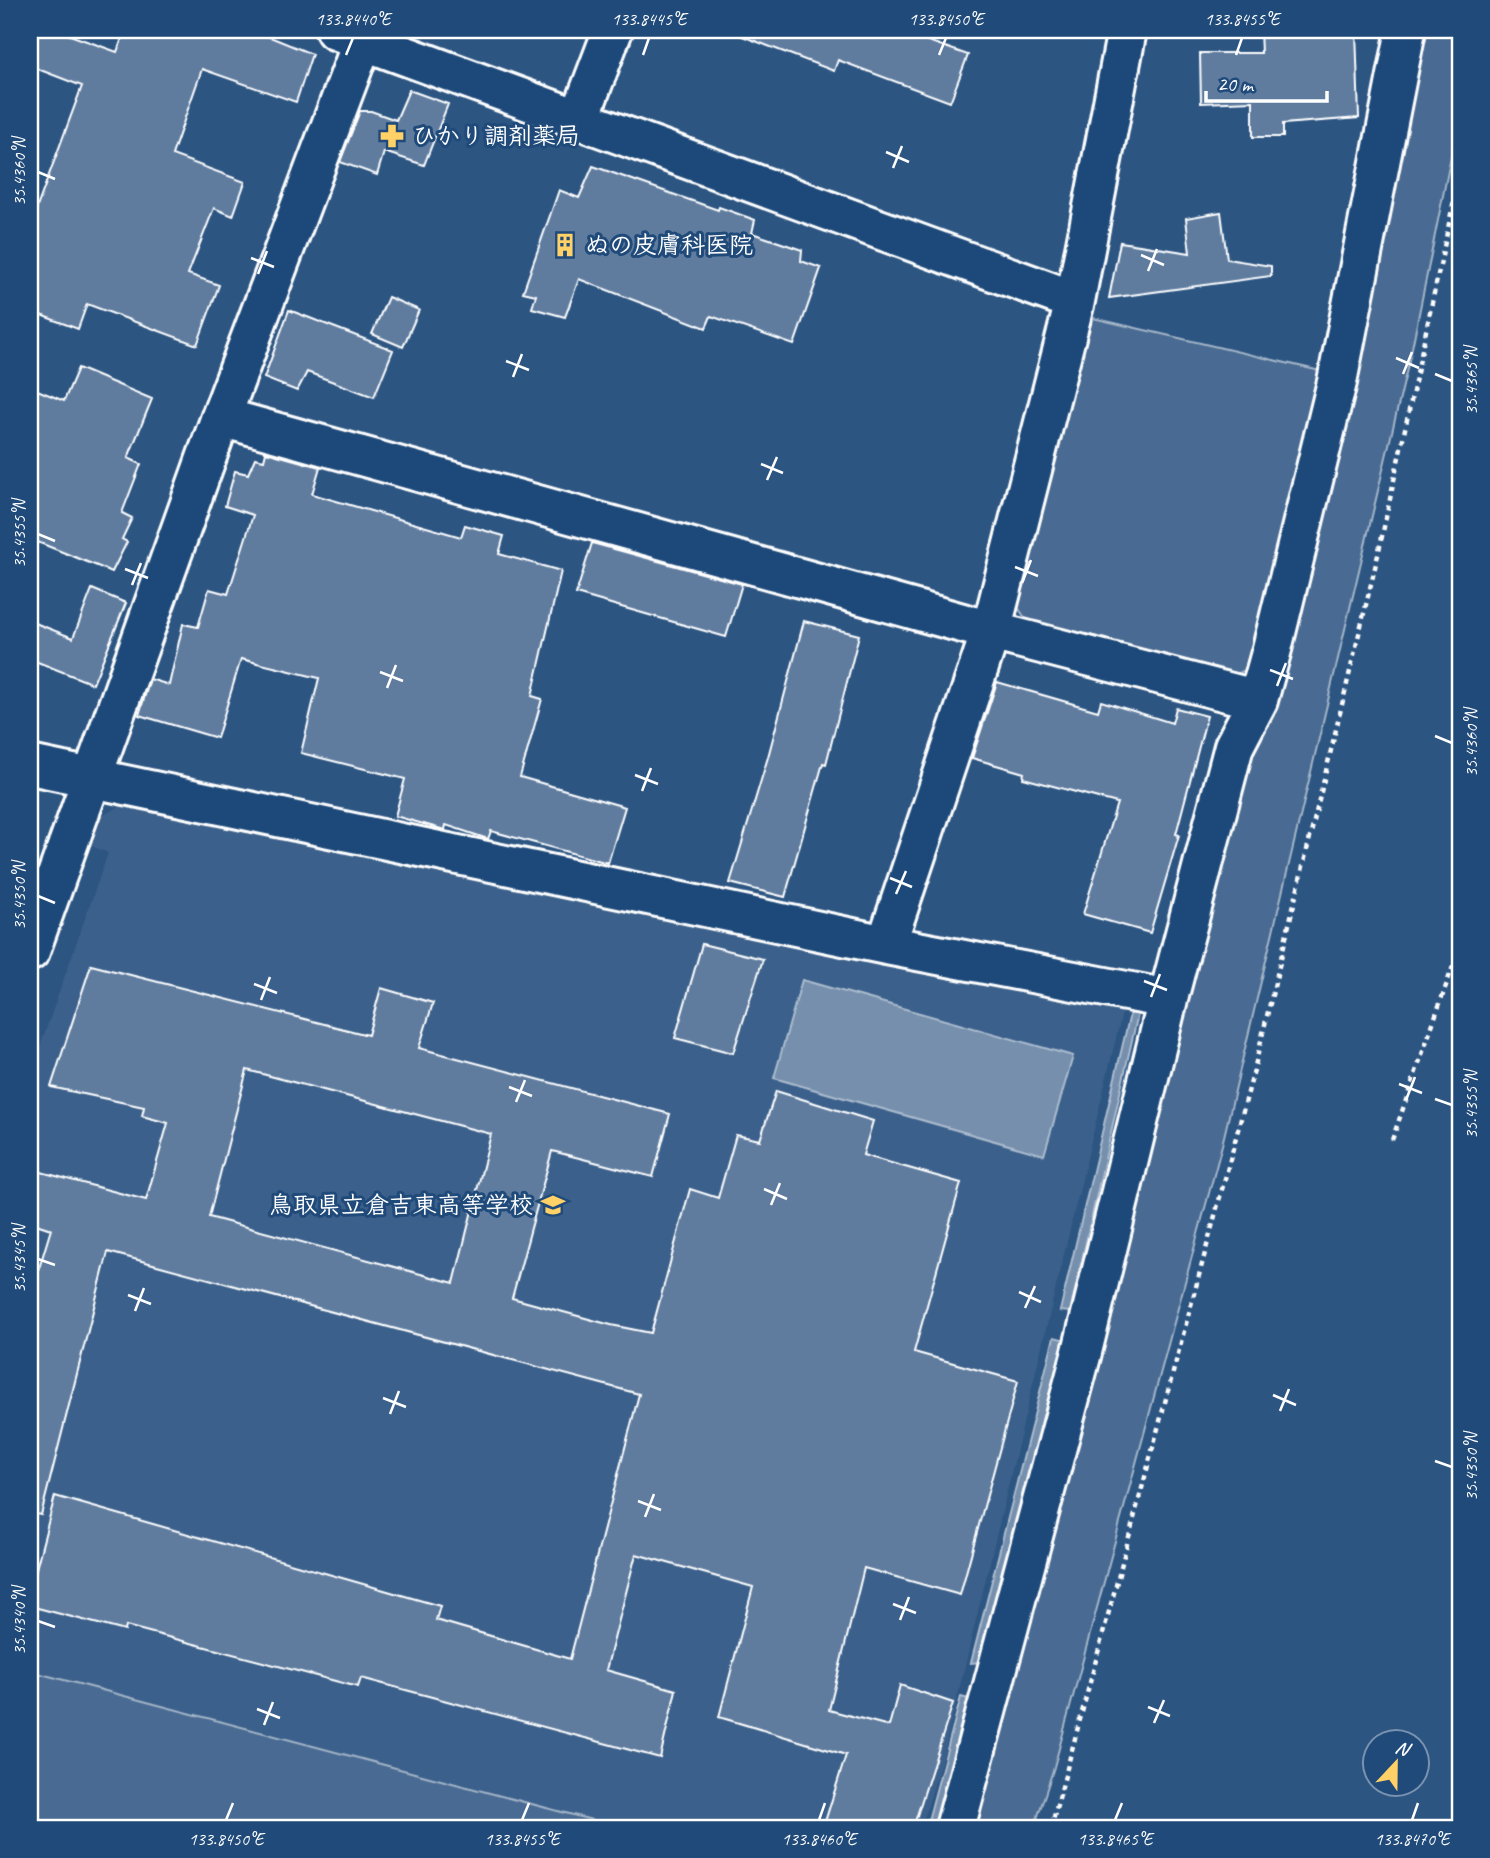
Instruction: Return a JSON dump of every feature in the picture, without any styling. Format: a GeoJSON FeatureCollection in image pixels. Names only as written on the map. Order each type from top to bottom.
{"type":"FeatureCollection","features":[{"type":"Feature","properties":{"kind":"street"},"geometry":{"type":"LineString","coordinates":[[580,117],[613,30]]}},
{"type":"Feature","properties":{"kind":"street"},"geometry":{"type":"LineString","coordinates":[[886,945],[991,631],[1075,301],[1127,30]]}},
{"type":"Feature","properties":{"kind":"street"},"geometry":{"type":"LineString","coordinates":[[955,1828],[1081,1356],[1168,999],[1234,746],[1258,700],[1337,382],[1406,30]]}},
{"type":"Feature","properties":{"kind":"street"},"geometry":{"type":"LineString","coordinates":[[30,951],[355,33],[1075,301]]}},
{"type":"Feature","properties":{"kind":"street"},"geometry":{"type":"LineString","coordinates":[[220,417],[991,631],[1258,700]]}},
{"type":"Feature","properties":{"kind":"street"},"geometry":{"type":"LineString","coordinates":[[30,765],[886,945],[1168,999]]}},
{"type":"Feature","properties":{"kind":"path"},"geometry":{"type":"LineString","coordinates":[[1051,1828],[1254,1070],[1378,555],[1460,172]]}},
{"type":"Feature","properties":{"kind":"path"},"geometry":{"type":"LineString","coordinates":[[1392,1140],[1460,946]]}},
{"type":"Feature","properties":{"kind":"shaded area"},"geometry":{"type":"Polygon","coordinates":[[[1415,30],[1460,30],[1460,112],[1412,348],[1222,1145],[1054,1767],[1034,1828],[974,1828],[1032,1614],[1415,30]]]}},
{"type":"Feature","properties":{"kind":"shaded area"},"geometry":{"type":"Polygon","coordinates":[[[1093,318],[1329,373],[1256,665],[1230,677],[1028,622],[1012,599],[1056,431],[1093,318]]]}},
{"type":"Feature","properties":{"kind":"shaded area","name":"鳥取県立倉吉東高等学校"},"geometry":{"type":"Polygon","coordinates":[[[126,803],[1123,1009],[944,1753],[921,1828],[30,1828],[30,1075],[108,853],[87,844],[94,820],[126,803]]]}},
{"type":"Feature","properties":{"kind":"shaded area"},"geometry":{"type":"Polygon","coordinates":[[[802,980],[1073,1056],[1044,1155],[774,1078],[802,980]]]}},
{"type":"Feature","properties":{"kind":"shaded area"},"geometry":{"type":"Polygon","coordinates":[[[1130,1014],[1138,1014],[1070,1312],[1060,1311],[1130,1014]]]}},
{"type":"Feature","properties":{"kind":"shaded area"},"geometry":{"type":"Polygon","coordinates":[[[1054,1337],[1066,1340],[982,1662],[971,1663],[1054,1337]]]}},
{"type":"Feature","properties":{"kind":"shaded area"},"geometry":{"type":"Polygon","coordinates":[[[30,1671],[622,1828],[30,1828],[30,1671]]]}},
{"type":"Feature","properties":{"kind":"shaded area"},"geometry":{"type":"Polygon","coordinates":[[[961,1697],[973,1700],[938,1828],[926,1828],[961,1697]]]}},
{"type":"Feature","properties":{"kind":"building"},"geometry":{"type":"Polygon","coordinates":[[[30,30],[56,30],[117,52],[125,30],[253,30],[312,54],[296,102],[202,69],[172,155],[245,182],[233,216],[214,208],[188,274],[219,285],[197,345],[87,304],[78,329],[30,311],[30,226],[82,86],[30,66],[30,30]]]}},
{"type":"Feature","properties":{"kind":"building"},"geometry":{"type":"Polygon","coordinates":[[[735,30],[897,30],[968,55],[950,102],[838,60],[834,71],[734,33],[735,30]]]}},
{"type":"Feature","properties":{"kind":"building"},"geometry":{"type":"Polygon","coordinates":[[[1260,30],[1356,30],[1359,118],[1283,124],[1283,137],[1253,137],[1253,101],[1201,103],[1200,53],[1261,53],[1260,30]]]}},
{"type":"Feature","properties":{"kind":"building","name":"ひかり調剤薬局"},"geometry":{"type":"Polygon","coordinates":[[[409,90],[448,104],[424,165],[384,152],[377,175],[340,162],[360,111],[371,111],[396,120],[409,90]]]}},
{"type":"Feature","properties":{"kind":"building"},"geometry":{"type":"Polygon","coordinates":[[[593,166],[718,210],[719,207],[755,220],[752,233],[802,250],[801,261],[821,268],[794,345],[711,316],[706,328],[579,279],[565,317],[532,308],[536,295],[523,292],[559,190],[579,198],[593,166]]]}},
{"type":"Feature","properties":{"kind":"building"},"geometry":{"type":"Polygon","coordinates":[[[1221,212],[1227,259],[1271,266],[1271,276],[1109,298],[1120,242],[1190,253],[1186,218],[1221,212]]]}},
{"type":"Feature","properties":{"kind":"building"},"geometry":{"type":"Polygon","coordinates":[[[388,297],[419,310],[403,347],[372,334],[388,297]]]}},
{"type":"Feature","properties":{"kind":"building"},"geometry":{"type":"Polygon","coordinates":[[[289,310],[393,350],[374,397],[307,372],[297,391],[264,378],[289,310]]]}},
{"type":"Feature","properties":{"kind":"building"},"geometry":{"type":"Polygon","coordinates":[[[78,368],[152,399],[128,458],[141,464],[122,513],[132,518],[122,539],[127,542],[112,572],[30,539],[30,387],[64,401],[78,368]]]}},
{"type":"Feature","properties":{"kind":"building"},"geometry":{"type":"Polygon","coordinates":[[[266,452],[320,467],[312,494],[461,537],[465,525],[504,536],[499,554],[561,571],[532,696],[542,699],[520,777],[625,807],[608,863],[491,831],[488,839],[446,825],[445,830],[395,816],[405,779],[301,753],[319,678],[241,659],[217,738],[139,715],[150,679],[169,685],[183,624],[198,627],[209,589],[228,594],[253,515],[225,506],[235,471],[248,474],[255,458],[264,460],[266,452]]]}},
{"type":"Feature","properties":{"kind":"building"},"geometry":{"type":"Polygon","coordinates":[[[592,543],[742,584],[726,637],[576,594],[592,543]]]}},
{"type":"Feature","properties":{"kind":"building"},"geometry":{"type":"Polygon","coordinates":[[[92,589],[126,603],[93,684],[30,659],[30,621],[73,638],[92,589]]]}},
{"type":"Feature","properties":{"kind":"building"},"geometry":{"type":"Polygon","coordinates":[[[804,621],[859,635],[826,764],[823,763],[785,897],[730,883],[768,757],[804,621]]]}},
{"type":"Feature","properties":{"kind":"building"},"geometry":{"type":"Polygon","coordinates":[[[997,682],[1098,711],[1101,701],[1172,723],[1176,708],[1207,716],[1176,834],[1179,835],[1150,933],[1083,914],[1117,803],[1023,778],[1024,773],[972,758],[997,682]]]}},
{"type":"Feature","properties":{"kind":"building"},"geometry":{"type":"Polygon","coordinates":[[[702,944],[763,959],[733,1053],[675,1038],[702,944]]]}},
{"type":"Feature","properties":{"kind":"building"},"geometry":{"type":"Polygon","coordinates":[[[91,965],[368,1035],[381,988],[433,1003],[419,1048],[670,1114],[653,1177],[552,1151],[512,1298],[651,1333],[690,1189],[718,1198],[736,1135],[760,1140],[776,1091],[873,1121],[863,1155],[961,1183],[914,1352],[1018,1381],[960,1595],[864,1568],[829,1710],[889,1726],[900,1685],[953,1703],[913,1828],[823,1828],[846,1755],[719,1717],[753,1587],[636,1554],[606,1670],[676,1690],[660,1758],[361,1678],[358,1687],[126,1626],[125,1631],[30,1606],[30,1592],[55,1496],[440,1606],[436,1620],[570,1659],[639,1394],[108,1252],[41,1515],[30,1513],[30,1298],[51,1229],[30,1222],[30,1169],[146,1200],[168,1123],[142,1116],[144,1107],[51,1087],[91,965]],[[247,1070],[209,1217],[454,1283],[491,1134],[247,1070]]]}},
{"type":"Feature","properties":{"kind":"place","name":"ひかり調剤薬局"},"geometry":{"type":"Point","coordinates":[392,136]}},
{"type":"Feature","properties":{"kind":"place","name":"ぬの皮膚科医院"},"geometry":{"type":"Point","coordinates":[565,245]}},
{"type":"Feature","properties":{"kind":"place","name":"鳥取県立倉吉東高等学校"},"geometry":{"type":"Point","coordinates":[553,1205]}}]}
